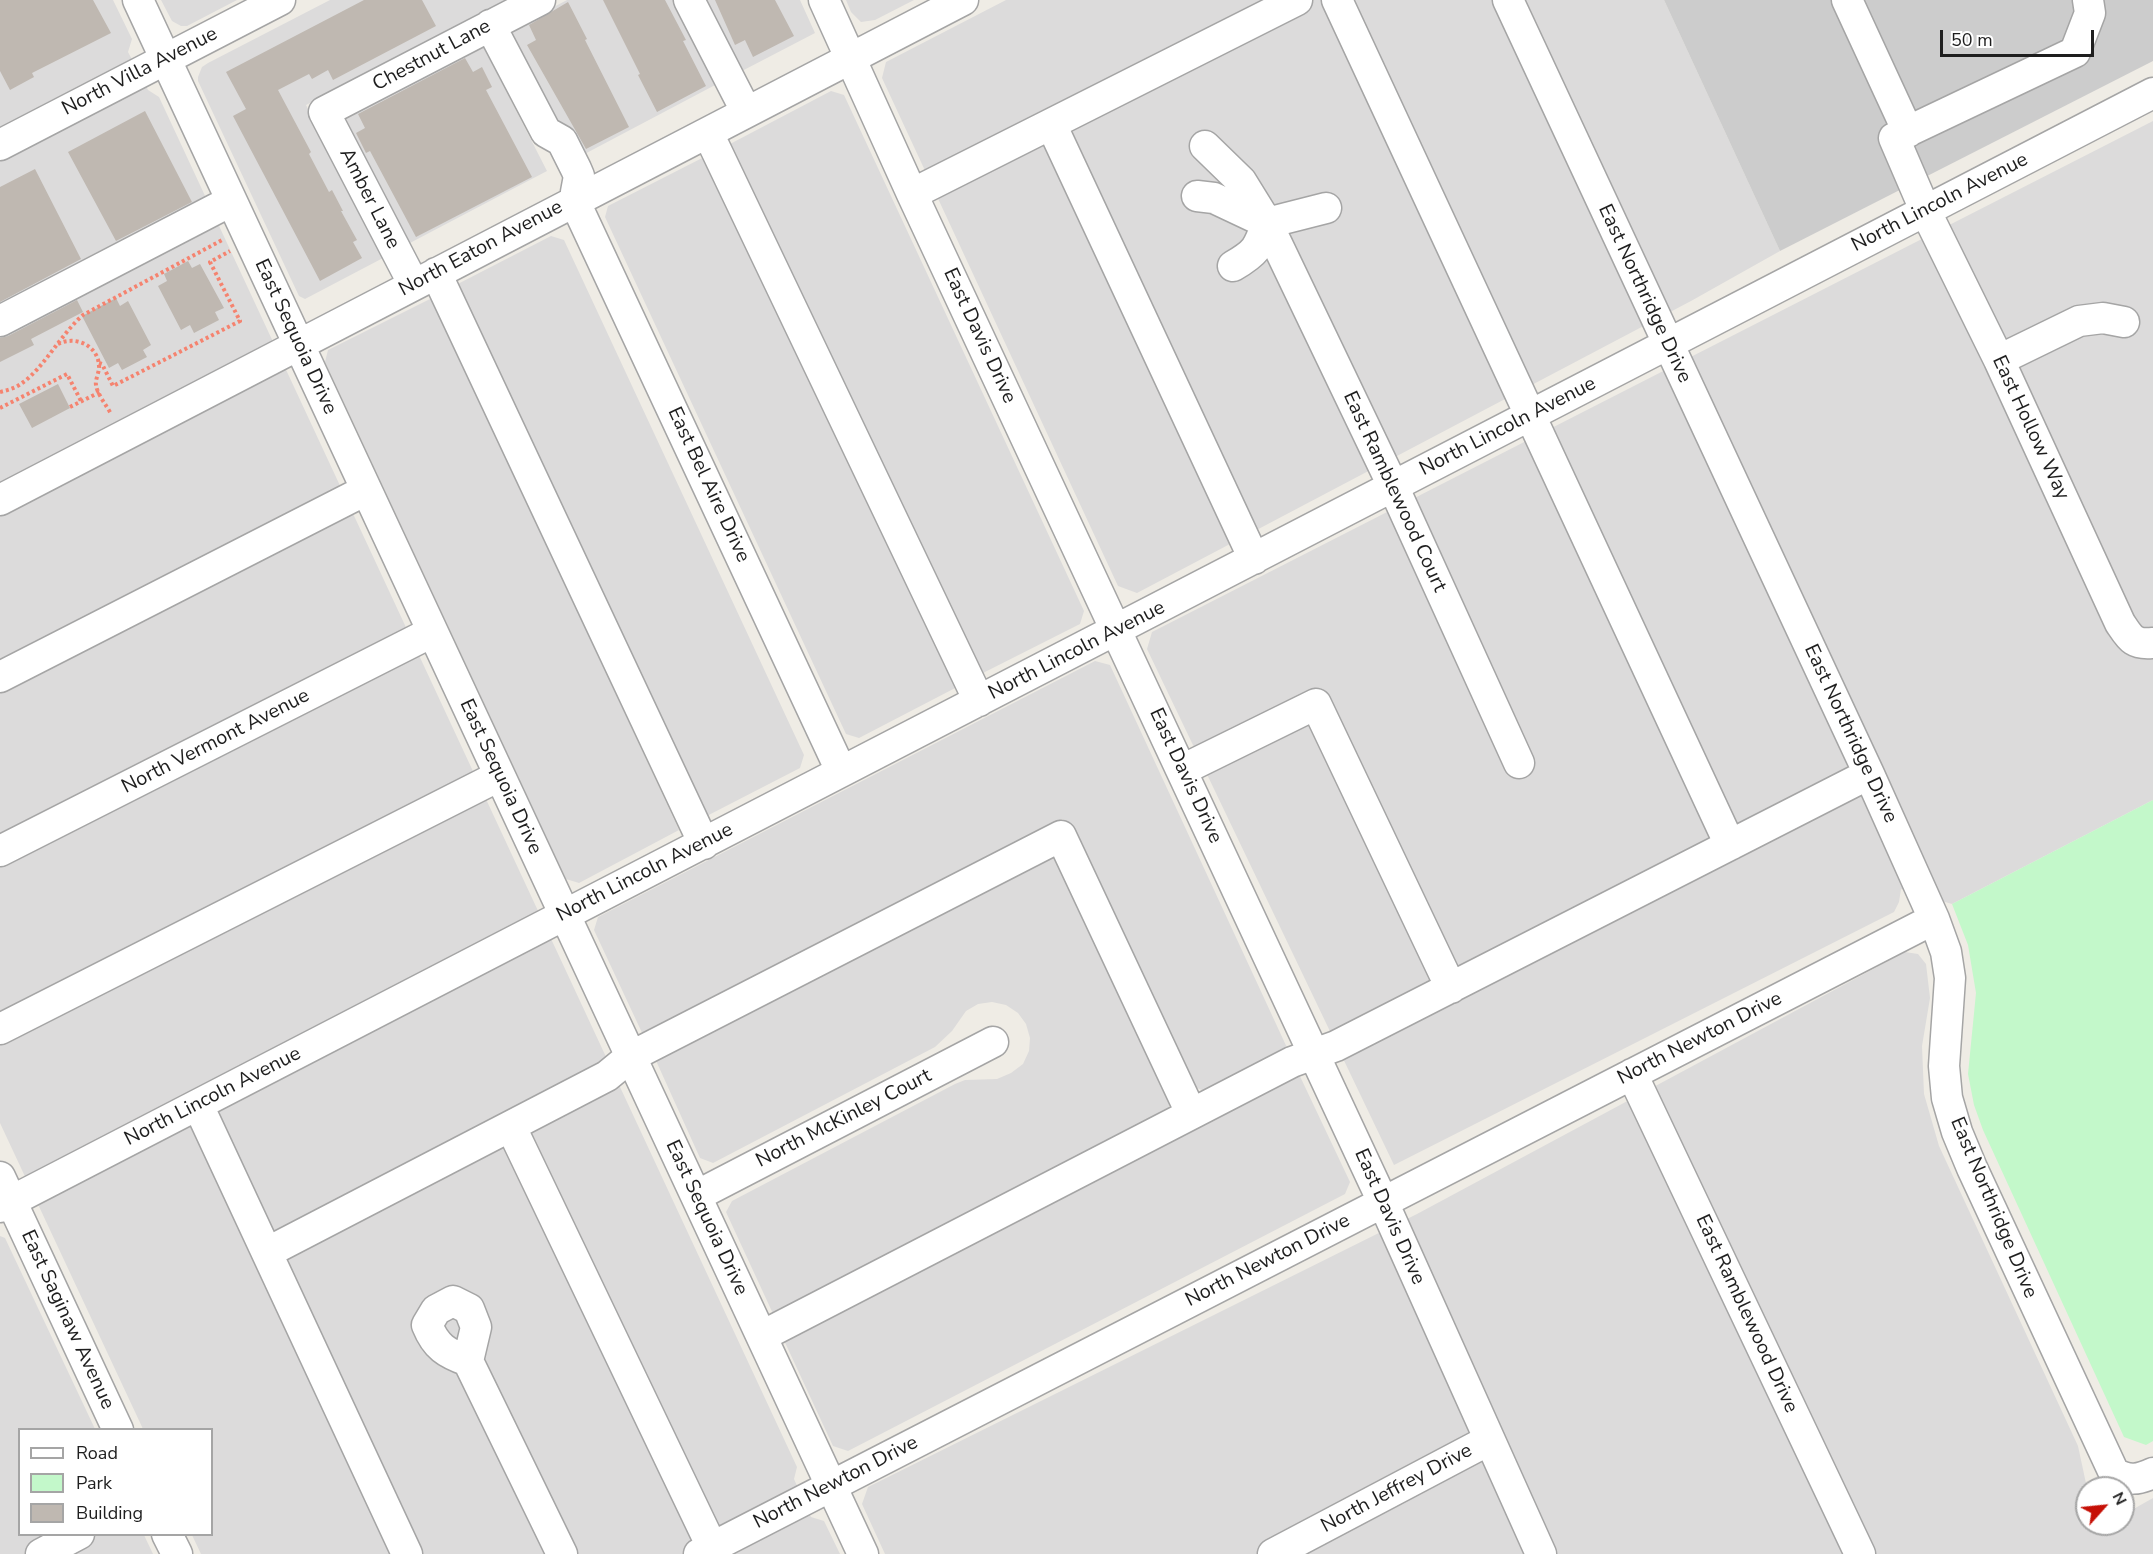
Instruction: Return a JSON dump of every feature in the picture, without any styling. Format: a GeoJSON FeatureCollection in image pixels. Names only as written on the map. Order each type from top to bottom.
{"type":"FeatureCollection","features":[{"type":"Feature","properties":{"kind":"street","name":"East Sequoia Drive"},"geometry":{"type":"LineString","coordinates":[[138,0],[863,1554]]}},
{"type":"Feature","properties":{"kind":"street","name":"North Villa Avenue"},"geometry":{"type":"LineString","coordinates":[[0,145],[280,0]]}},
{"type":"Feature","properties":{"kind":"street","name":"Chestnut Lane"},"geometry":{"type":"LineString","coordinates":[[324,112],[540,0]]}},
{"type":"Feature","properties":{"kind":"street"},"geometry":{"type":"LineString","coordinates":[[689,0],[746,111]]}},
{"type":"Feature","properties":{"kind":"street","name":"East Davis Drive"},"geometry":{"type":"LineString","coordinates":[[824,0],[912,194],[1383,1202],[1541,1554]]}},
{"type":"Feature","properties":{"kind":"street","name":"North Eaton Avenue"},"geometry":{"type":"LineString","coordinates":[[0,500],[425,279],[577,196],[708,133],[746,111],[963,0]]}},
{"type":"Feature","properties":{"kind":"street"},"geometry":{"type":"LineString","coordinates":[[912,194],[1297,0]]}},
{"type":"Feature","properties":{"kind":"street"},"geometry":{"type":"LineString","coordinates":[[1337,0],[1730,845]]}},
{"type":"Feature","properties":{"kind":"street","name":"East Northridge Drive"},"geometry":{"type":"LineString","coordinates":[[1508,0],[1869,774],[1934,919],[1946,952],[1950,978],[1944,1066],[1947,1098],[1957,1132],[2105,1457],[2114,1473],[2140,1476]]}},
{"type":"Feature","properties":{"kind":"street"},"geometry":{"type":"LineString","coordinates":[[1847,0],[1908,132],[2075,52],[2090,13],[2088,0]]}},
{"type":"Feature","properties":{"kind":"street"},"geometry":{"type":"LineString","coordinates":[[490,25],[546,132],[544,150],[548,158],[561,183],[577,196]]}},
{"type":"Feature","properties":{"kind":"street","name":"North Lincoln Avenue"},"geometry":{"type":"LineString","coordinates":[[4,1195],[198,1104],[2153,93]]}},
{"type":"Feature","properties":{"kind":"street","name":"Amber Lane"},"geometry":{"type":"LineString","coordinates":[[324,112],[425,279],[704,844]]}},
{"type":"Feature","properties":{"kind":"street"},"geometry":{"type":"LineString","coordinates":[[1051,124],[1254,559]]}},
{"type":"Feature","properties":{"kind":"street","name":"East Hollow Way"},"geometry":{"type":"LineString","coordinates":[[1908,132],[1894,138],[1926,210],[1999,360],[2120,623],[2128,636],[2145,643]]}},
{"type":"Feature","properties":{"kind":"street"},"geometry":{"type":"LineString","coordinates":[[708,133],[979,701]]}},
{"type":"Feature","properties":{"kind":"street","name":"East Ramblewood Court"},"geometry":{"type":"LineString","coordinates":[[1205,146],[1241,181],[1267,223],[1393,486],[1519,763]]}},
{"type":"Feature","properties":{"kind":"street","name":"East Bel Aire Drive"},"geometry":{"type":"LineString","coordinates":[[577,196],[841,771]]}},
{"type":"Feature","properties":{"kind":"street"},"geometry":{"type":"LineString","coordinates":[[1197,196],[1214,198],[1267,223],[1326,208]]}},
{"type":"Feature","properties":{"kind":"street"},"geometry":{"type":"LineString","coordinates":[[0,321],[231,201]]}},
{"type":"Feature","properties":{"kind":"street"},"geometry":{"type":"LineString","coordinates":[[1233,266],[1251,255],[1267,223]]}},
{"type":"Feature","properties":{"kind":"street"},"geometry":{"type":"LineString","coordinates":[[1999,360],[2079,321],[2103,318],[2124,322]]}},
{"type":"Feature","properties":{"kind":"street"},"geometry":{"type":"LineString","coordinates":[[0,677],[366,490]]}},
{"type":"Feature","properties":{"kind":"street","name":"North Vermont Avenue"},"geometry":{"type":"LineString","coordinates":[[0,851],[432,632]]}},
{"type":"Feature","properties":{"kind":"street"},"geometry":{"type":"LineString","coordinates":[[1182,770],[1316,704],[1451,988]]}},
{"type":"Feature","properties":{"kind":"street"},"geometry":{"type":"LineString","coordinates":[[762,1336],[1191,1113],[1292,1062],[1336,1046],[1869,774]]}},
{"type":"Feature","properties":{"kind":"street"},"geometry":{"type":"LineString","coordinates":[[0,1029],[499,777]]}},
{"type":"Feature","properties":{"kind":"street"},"geometry":{"type":"LineString","coordinates":[[268,1252],[607,1076],[630,1057],[1061,836],[1191,1113]]}},
{"type":"Feature","properties":{"kind":"street","name":"North Newton Drive"},"geometry":{"type":"LineString","coordinates":[[706,1551],[1934,919]]}},
{"type":"Feature","properties":{"kind":"street","name":"North McKinley Court"},"geometry":{"type":"LineString","coordinates":[[696,1196],[993,1042]]}},
{"type":"Feature","properties":{"kind":"street","name":"East Ramblewood Drive"},"geometry":{"type":"LineString","coordinates":[[1632,1074],[1855,1553]]}},
{"type":"Feature","properties":{"kind":"street"},"geometry":{"type":"LineString","coordinates":[[198,1104],[407,1554]]}},
{"type":"Feature","properties":{"kind":"street"},"geometry":{"type":"LineString","coordinates":[[512,1127],[706,1551]]}},
{"type":"Feature","properties":{"kind":"street","name":"East Saginaw Avenue"},"geometry":{"type":"LineString","coordinates":[[4,1195],[117,1428]]}},
{"type":"Feature","properties":{"kind":"street"},"geometry":{"type":"LineString","coordinates":[[468,1361],[562,1554]]}},
{"type":"Feature","properties":{"kind":"street","name":"North Jeffrey Drive"},"geometry":{"type":"LineString","coordinates":[[1273,1554],[1489,1440]]}},
{"type":"Feature","properties":{"kind":"street"},"geometry":{"type":"LineString","coordinates":[[41,1554],[75,1536]]}},
{"type":"Feature","properties":{"kind":"street"},"geometry":{"type":"LineString","coordinates":[[168,1536],[177,1554]]}},
{"type":"Feature","properties":{"kind":"path"},"geometry":{"type":"LineString","coordinates":[[0,392],[14,388],[28,379],[66,331],[83,315],[225,239]]}},
{"type":"Feature","properties":{"kind":"path"},"geometry":{"type":"LineString","coordinates":[[55,346],[70,340],[82,342],[93,351],[113,386],[240,321],[210,262],[231,250]]}},
{"type":"Feature","properties":{"kind":"path"},"geometry":{"type":"LineString","coordinates":[[99,363],[96,384],[111,414]]}},
{"type":"Feature","properties":{"kind":"path"},"geometry":{"type":"LineString","coordinates":[[0,408],[67,374],[81,401]]}},
{"type":"Feature","properties":{"kind":"path"},"geometry":{"type":"LineString","coordinates":[[70,407],[99,392]]}},
{"type":"Feature","properties":{"kind":"shaded area"},"geometry":{"type":"Polygon","coordinates":[[[0,0],[113,0],[132,39],[128,52],[148,90],[159,97],[797,1467],[794,1479],[811,1517],[824,1521],[840,1554],[201,1554],[192,1536],[213,1536],[213,1428],[143,1428],[0,1123],[0,0]]]}},
{"type":"Feature","properties":{"kind":"shaded area"},"geometry":{"type":"Polygon","coordinates":[[[161,0],[237,0],[187,26],[181,26],[172,21],[161,0]]]}},
{"type":"Feature","properties":{"kind":"shaded area"},"geometry":{"type":"Polygon","coordinates":[[[330,0],[509,0],[306,105],[383,258],[305,299],[299,296],[198,77],[202,67],[208,63],[330,0]]]}},
{"type":"Feature","properties":{"kind":"shaded area"},"geometry":{"type":"Polygon","coordinates":[[[567,0],[675,0],[717,84],[577,158],[510,30],[567,0]]]}},
{"type":"Feature","properties":{"kind":"shaded area"},"geometry":{"type":"Polygon","coordinates":[[[704,0],[800,0],[815,33],[740,72],[704,0]]]}},
{"type":"Feature","properties":{"kind":"shaded area"},"geometry":{"type":"Polygon","coordinates":[[[846,0],[914,0],[875,20],[861,22],[851,12],[846,0]]]}},
{"type":"Feature","properties":{"kind":"shaded area"},"geometry":{"type":"Polygon","coordinates":[[[1006,0],[1664,0],[1780,251],[1691,301],[1137,593],[1118,586],[882,78],[886,62],[1006,0]]]}},
{"type":"Feature","properties":{"kind":"shaded area"},"geometry":{"type":"Polygon","coordinates":[[[1664,0],[2153,0],[2153,61],[1780,251],[1664,0]]]}},
{"type":"Feature","properties":{"kind":"shaded area"},"geometry":{"type":"Polygon","coordinates":[[[482,44],[547,171],[408,244],[343,115],[482,44]]]}},
{"type":"Feature","properties":{"kind":"shaded area"},"geometry":{"type":"Polygon","coordinates":[[[831,91],[844,95],[1084,611],[1080,624],[979,675],[730,144],[831,91]]]}},
{"type":"Feature","properties":{"kind":"shaded area"},"geometry":{"type":"Polygon","coordinates":[[[2153,121],[2153,800],[1952,904],[1901,889],[1899,902],[1894,912],[1394,1165],[1147,649],[1152,632],[2153,121]]]}},
{"type":"Feature","properties":{"kind":"shaded area"},"geometry":{"type":"Polygon","coordinates":[[[712,153],[959,686],[859,738],[846,734],[605,217],[608,206],[712,153]]]}},
{"type":"Feature","properties":{"kind":"shaded area"},"geometry":{"type":"Polygon","coordinates":[[[551,236],[564,240],[804,755],[800,768],[699,820],[450,288],[551,236]]]}},
{"type":"Feature","properties":{"kind":"shaded area"},"geometry":{"type":"Polygon","coordinates":[[[432,298],[679,830],[579,883],[566,879],[325,362],[328,350],[432,298]]]}},
{"type":"Feature","properties":{"kind":"shaded area"},"geometry":{"type":"Polygon","coordinates":[[[1095,661],[1110,665],[1289,1052],[1209,1093],[1197,1088],[1063,819],[644,1037],[594,930],[598,917],[1095,661]]]}},
{"type":"Feature","properties":{"kind":"shaded area"},"geometry":{"type":"Polygon","coordinates":[[[1037,855],[1059,858],[1172,1098],[1166,1115],[775,1318],[726,1212],[732,1201],[955,1084],[965,1080],[997,1079],[1011,1073],[1023,1064],[1029,1051],[1030,1038],[1026,1024],[1018,1013],[1006,1005],[992,1002],[978,1004],[966,1011],[952,1031],[935,1047],[713,1163],[700,1158],[653,1054],[1037,855]]]}},
{"type":"Feature","properties":{"kind":"shaded area"},"geometry":{"type":"Polygon","coordinates":[[[1905,952],[1918,954],[1926,964],[1930,998],[1922,1046],[1924,1094],[1939,1146],[2078,1446],[2084,1476],[2075,1476],[2075,1536],[2135,1536],[2135,1508],[2153,1498],[2153,1554],[885,1554],[862,1504],[868,1487],[1417,1214],[1905,952]]]}},
{"type":"Feature","properties":{"kind":"shaded area"},"geometry":{"type":"Polygon","coordinates":[[[1297,1070],[1350,1182],[1345,1194],[848,1451],[833,1446],[782,1336],[1297,1070]]]}},
{"type":"Feature","properties":{"kind":"shaded area"},"geometry":{"type":"Polygon","coordinates":[[[0,1236],[5,1238],[95,1428],[18,1428],[18,1536],[144,1536],[153,1554],[0,1554],[0,1236]]]}},
{"type":"Feature","properties":{"kind":"green space"},"geometry":{"type":"Polygon","coordinates":[[[2153,800],[2153,1441],[2146,1445],[2124,1437],[1983,1130],[1974,1105],[1968,1074],[1976,993],[1968,945],[1952,904],[2153,800]]]}},
{"type":"Feature","properties":{"kind":"building"},"geometry":{"type":"Polygon","coordinates":[[[0,0],[93,0],[111,33],[32,73],[34,77],[10,90],[0,71],[0,0]]]}},
{"type":"Feature","properties":{"kind":"building"},"geometry":{"type":"Polygon","coordinates":[[[364,0],[422,0],[436,26],[333,80],[328,70],[312,79],[309,74],[278,90],[329,192],[332,190],[343,211],[341,211],[357,240],[353,242],[362,258],[320,281],[233,116],[246,109],[226,72],[364,0]]]}},
{"type":"Feature","properties":{"kind":"building"},"geometry":{"type":"Polygon","coordinates":[[[603,0],[665,0],[706,86],[657,112],[603,0]]]}},
{"type":"Feature","properties":{"kind":"building"},"geometry":{"type":"Polygon","coordinates":[[[715,0],[775,0],[794,36],[753,57],[745,40],[735,45],[715,0]]]}},
{"type":"Feature","properties":{"kind":"building"},"geometry":{"type":"Polygon","coordinates":[[[568,2],[629,127],[586,149],[527,45],[536,40],[529,25],[568,2]]]}},
{"type":"Feature","properties":{"kind":"building"},"geometry":{"type":"Polygon","coordinates":[[[465,58],[473,72],[482,67],[492,87],[486,90],[532,177],[416,237],[370,151],[366,153],[356,133],[365,128],[358,114],[465,58]]]}},
{"type":"Feature","properties":{"kind":"building"},"geometry":{"type":"Polygon","coordinates":[[[145,111],[192,202],[116,241],[68,152],[145,111]]]}},
{"type":"Feature","properties":{"kind":"building"},"geometry":{"type":"Polygon","coordinates":[[[35,169],[81,259],[0,302],[0,187],[35,169]]]}},
{"type":"Feature","properties":{"kind":"building"},"geometry":{"type":"Polygon","coordinates":[[[188,261],[192,268],[200,264],[224,308],[215,312],[219,320],[194,333],[190,325],[181,330],[158,286],[167,281],[164,274],[188,261]]]}},
{"type":"Feature","properties":{"kind":"building"},"geometry":{"type":"Polygon","coordinates":[[[116,298],[120,306],[128,301],[151,345],[143,350],[147,357],[122,370],[118,363],[109,368],[82,316],[116,298]]]}},
{"type":"Feature","properties":{"kind":"building"},"geometry":{"type":"Polygon","coordinates":[[[77,300],[83,312],[31,339],[34,345],[0,362],[0,338],[77,300]]]}},
{"type":"Feature","properties":{"kind":"building"},"geometry":{"type":"Polygon","coordinates":[[[58,384],[70,408],[32,428],[19,404],[58,384]]]}}]}
